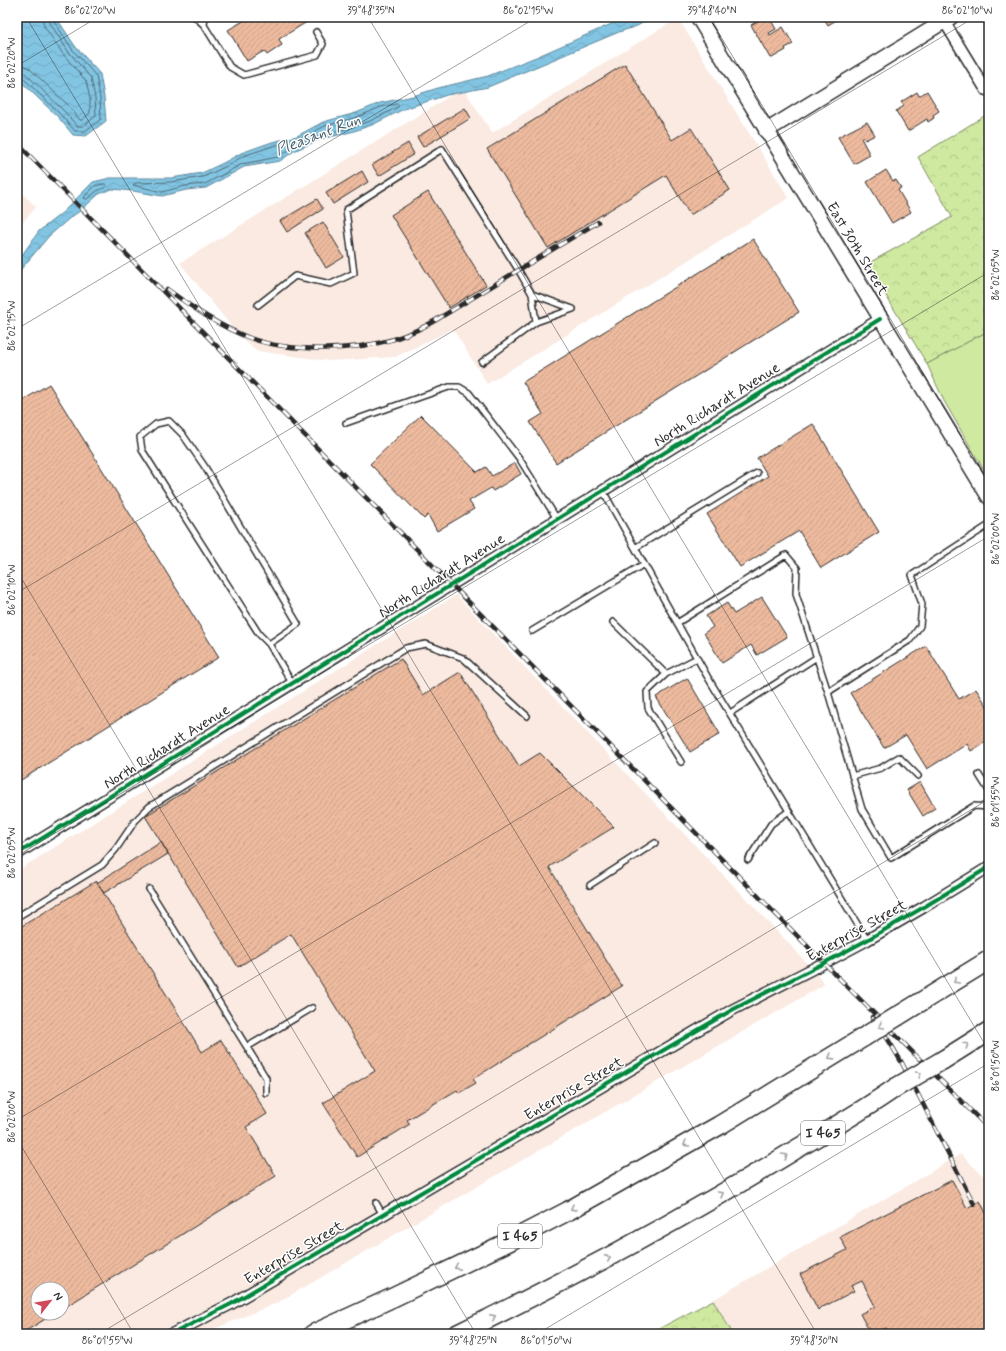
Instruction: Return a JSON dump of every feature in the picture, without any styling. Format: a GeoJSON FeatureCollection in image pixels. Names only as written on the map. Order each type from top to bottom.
{"type":"FeatureCollection","features":[{"type":"Feature","properties":{"kind":"highway","name":"I 465"},"geometry":{"type":"LineString","coordinates":[[313,1334],[510,1241],[561,1214],[720,1125],[989,960]]}},
{"type":"Feature","properties":{"kind":"highway","name":"I 465"},"geometry":{"type":"LineString","coordinates":[[457,1334],[520,1304],[636,1243],[751,1177],[989,1031]]}},
{"type":"Feature","properties":{"kind":"main road","name":"East 30th Street"},"geometry":{"type":"LineString","coordinates":[[698,17],[989,497]]}},
{"type":"Feature","properties":{"kind":"main road"},"geometry":{"type":"LineString","coordinates":[[766,131],[948,19]]}},
{"type":"Feature","properties":{"kind":"street"},"geometry":{"type":"LineString","coordinates":[[948,19],[986,90]]}},
{"type":"Feature","properties":{"kind":"street","name":"North Richardt Avenue"},"geometry":{"type":"LineString","coordinates":[[17,853],[880,319]]}},
{"type":"Feature","properties":{"kind":"street","name":"Enterprise Street"},"geometry":{"type":"LineString","coordinates":[[172,1334],[231,1304],[732,1010],[867,940],[989,867]]}},
{"type":"Feature","properties":{"kind":"lane"},"geometry":{"type":"LineString","coordinates":[[195,17],[204,25],[230,67],[244,75],[317,55],[323,44],[316,32]]}},
{"type":"Feature","properties":{"kind":"lane"},"geometry":{"type":"LineString","coordinates":[[204,25],[205,17]]}},
{"type":"Feature","properties":{"kind":"lane"},"geometry":{"type":"LineString","coordinates":[[258,305],[295,276],[330,284],[354,273],[346,210],[442,149],[532,294],[536,322]]}},
{"type":"Feature","properties":{"kind":"lane"},"geometry":{"type":"LineString","coordinates":[[482,362],[536,322],[573,309],[532,294]]}},
{"type":"Feature","properties":{"kind":"lane"},"geometry":{"type":"LineString","coordinates":[[346,422],[449,387],[459,387],[469,393],[519,458],[557,519]]}},
{"type":"Feature","properties":{"kind":"lane"},"geometry":{"type":"LineString","coordinates":[[269,644],[298,624],[205,467],[183,436],[169,421],[156,424],[140,437],[142,450],[260,634],[269,644],[292,683]]}},
{"type":"Feature","properties":{"kind":"lane"},"geometry":{"type":"LineString","coordinates":[[635,548],[757,473]]}},
{"type":"Feature","properties":{"kind":"lane"},"geometry":{"type":"LineString","coordinates":[[603,491],[697,658],[867,940]]}},
{"type":"Feature","properties":{"kind":"lane"},"geometry":{"type":"LineString","coordinates":[[828,692],[910,640],[920,626],[922,604],[912,575],[989,525]]}},
{"type":"Feature","properties":{"kind":"lane"},"geometry":{"type":"LineString","coordinates":[[677,623],[786,554],[797,568],[796,594],[828,692],[862,809],[890,858],[974,806],[989,807]]}},
{"type":"Feature","properties":{"kind":"lane"},"geometry":{"type":"LineString","coordinates":[[532,631],[644,564]]}},
{"type":"Feature","properties":{"kind":"lane"},"geometry":{"type":"LineString","coordinates":[[613,622],[666,674]]}},
{"type":"Feature","properties":{"kind":"lane"},"geometry":{"type":"LineString","coordinates":[[17,917],[102,865],[116,849],[135,821],[149,807],[406,648],[426,644],[463,658],[527,716]]}},
{"type":"Feature","properties":{"kind":"lane"},"geometry":{"type":"LineString","coordinates":[[730,713],[817,657]]}},
{"type":"Feature","properties":{"kind":"lane"},"geometry":{"type":"LineString","coordinates":[[681,762],[648,708],[648,692],[666,674],[697,658]]}},
{"type":"Feature","properties":{"kind":"lane"},"geometry":{"type":"LineString","coordinates":[[852,776],[880,768],[899,757],[918,776]]}},
{"type":"Feature","properties":{"kind":"lane"},"geometry":{"type":"LineString","coordinates":[[979,775],[989,791]]}},
{"type":"Feature","properties":{"kind":"lane"},"geometry":{"type":"LineString","coordinates":[[748,860],[770,824],[789,811]]}},
{"type":"Feature","properties":{"kind":"lane"},"geometry":{"type":"LineString","coordinates":[[590,885],[655,842]]}},
{"type":"Feature","properties":{"kind":"lane"},"geometry":{"type":"LineString","coordinates":[[149,889],[266,1078],[266,1092]]}},
{"type":"Feature","properties":{"kind":"lane"},"geometry":{"type":"LineString","coordinates":[[247,1047],[312,1008]]}},
{"type":"Feature","properties":{"kind":"lane"},"geometry":{"type":"LineString","coordinates":[[376,1203],[383,1215]]}},
{"type":"Feature","properties":{"kind":"shaded area"},"geometry":{"type":"Polygon","coordinates":[[[678,18],[789,198],[487,384],[453,329],[395,357],[330,361],[257,351],[240,337],[180,263],[463,88],[492,133],[678,18]]]}},
{"type":"Feature","properties":{"kind":"shaded area"},"geometry":{"type":"Polygon","coordinates":[[[17,188],[36,207],[17,229],[17,188]]]}},
{"type":"Feature","properties":{"kind":"shaded area"},"geometry":{"type":"Polygon","coordinates":[[[456,595],[796,951],[825,984],[277,1303],[202,1334],[17,1334],[17,871],[456,595]]]}},
{"type":"Feature","properties":{"kind":"shaded area"},"geometry":{"type":"Polygon","coordinates":[[[961,1154],[989,1182],[989,1334],[733,1334],[713,1300],[961,1154]]]}},
{"type":"Feature","properties":{"kind":"green space"},"geometry":{"type":"Polygon","coordinates":[[[989,113],[989,332],[986,332],[927,364],[867,264],[952,217],[918,157],[989,113]]]}},
{"type":"Feature","properties":{"kind":"green space"},"geometry":{"type":"Polygon","coordinates":[[[986,332],[989,332],[989,479],[944,401],[927,364],[986,332]]]}},
{"type":"Feature","properties":{"kind":"green space"},"geometry":{"type":"Polygon","coordinates":[[[713,1300],[733,1334],[649,1334],[713,1300]]]}},
{"type":"Feature","properties":{"kind":"water"},"geometry":{"type":"Polygon","coordinates":[[[17,17],[56,17],[75,46],[100,74],[106,121],[86,136],[73,135],[58,117],[17,78],[17,17]]]}},
{"type":"Feature","properties":{"kind":"water","name":"Pleasant Run"},"geometry":{"type":"Polygon","coordinates":[[[631,17],[653,17],[637,26],[619,32],[488,87],[447,95],[404,109],[372,125],[321,139],[294,151],[280,161],[244,167],[206,188],[186,190],[162,196],[112,189],[99,194],[49,236],[17,274],[17,262],[39,231],[63,212],[93,182],[110,178],[171,178],[202,173],[241,153],[272,142],[297,136],[323,122],[356,113],[380,103],[413,96],[438,88],[488,76],[631,17]]]}},
{"type":"Feature","properties":{"kind":"building"},"geometry":{"type":"Polygon","coordinates":[[[250,17],[315,17],[279,39],[282,45],[267,55],[264,51],[247,61],[228,30],[250,17]]]}},
{"type":"Feature","properties":{"kind":"building"},"geometry":{"type":"Polygon","coordinates":[[[764,17],[769,17],[776,29],[769,33],[770,35],[783,27],[793,44],[772,58],[770,58],[751,25],[764,17]]]}},
{"type":"Feature","properties":{"kind":"building"},"geometry":{"type":"Polygon","coordinates":[[[823,17],[836,17],[838,19],[828,25],[823,17]]]}},
{"type":"Feature","properties":{"kind":"building"},"geometry":{"type":"Polygon","coordinates":[[[625,64],[672,140],[691,128],[730,190],[690,215],[666,175],[548,248],[487,149],[625,64]]]}},
{"type":"Feature","properties":{"kind":"building"},"geometry":{"type":"Polygon","coordinates":[[[927,91],[939,111],[933,115],[934,118],[928,122],[927,119],[908,131],[896,111],[904,106],[901,102],[917,92],[919,96],[927,91]]]}},
{"type":"Feature","properties":{"kind":"building"},"geometry":{"type":"Polygon","coordinates":[[[465,108],[471,118],[423,147],[417,137],[465,108]]]}},
{"type":"Feature","properties":{"kind":"building"},"geometry":{"type":"Polygon","coordinates":[[[867,122],[875,135],[865,140],[863,137],[861,138],[870,155],[854,164],[838,137],[867,122]]]}},
{"type":"Feature","properties":{"kind":"building"},"geometry":{"type":"Polygon","coordinates":[[[408,143],[414,154],[379,176],[372,165],[408,143]]]}},
{"type":"Feature","properties":{"kind":"building"},"geometry":{"type":"Polygon","coordinates":[[[886,170],[893,181],[896,180],[901,188],[898,190],[911,212],[892,223],[867,182],[886,170]]]}},
{"type":"Feature","properties":{"kind":"building"},"geometry":{"type":"Polygon","coordinates":[[[362,171],[368,182],[333,204],[326,193],[362,171]]]}},
{"type":"Feature","properties":{"kind":"building"},"geometry":{"type":"Polygon","coordinates":[[[428,192],[486,285],[449,308],[391,215],[428,192]]]}},
{"type":"Feature","properties":{"kind":"building"},"geometry":{"type":"Polygon","coordinates":[[[317,199],[323,209],[287,232],[280,221],[317,199]]]}},
{"type":"Feature","properties":{"kind":"building"},"geometry":{"type":"Polygon","coordinates":[[[323,222],[344,257],[326,268],[305,233],[323,222]]]}},
{"type":"Feature","properties":{"kind":"building"},"geometry":{"type":"Polygon","coordinates":[[[753,239],[799,312],[556,463],[530,422],[543,414],[523,382],[753,239]]]}},
{"type":"Feature","properties":{"kind":"building"},"geometry":{"type":"Polygon","coordinates":[[[49,384],[219,657],[21,780],[17,774],[17,404],[49,384]]]}},
{"type":"Feature","properties":{"kind":"building"},"geometry":{"type":"Polygon","coordinates":[[[421,415],[477,472],[486,467],[492,476],[515,463],[521,474],[493,491],[491,488],[469,501],[474,509],[437,531],[428,515],[424,519],[370,464],[421,415]]]}},
{"type":"Feature","properties":{"kind":"building"},"geometry":{"type":"Polygon","coordinates":[[[813,424],[879,532],[821,568],[799,531],[740,567],[707,514],[768,476],[757,458],[813,424]]]}},
{"type":"Feature","properties":{"kind":"building"},"geometry":{"type":"Polygon","coordinates":[[[762,597],[787,637],[757,655],[751,645],[722,663],[704,633],[713,627],[706,616],[727,603],[734,614],[762,597]]]}},
{"type":"Feature","properties":{"kind":"building"},"geometry":{"type":"Polygon","coordinates":[[[926,646],[959,699],[976,689],[989,709],[989,740],[971,751],[967,744],[927,769],[906,735],[884,748],[850,693],[926,646]]]}},
{"type":"Feature","properties":{"kind":"building"},"geometry":{"type":"Polygon","coordinates":[[[401,659],[423,695],[460,672],[519,766],[540,753],[614,827],[549,867],[622,986],[473,1079],[476,1083],[459,1093],[457,1090],[407,1120],[410,1124],[357,1157],[323,1103],[375,1071],[291,934],[238,967],[145,816],[401,659]]]}},
{"type":"Feature","properties":{"kind":"building"},"geometry":{"type":"Polygon","coordinates":[[[687,678],[720,734],[690,752],[656,697],[687,678]]]}},
{"type":"Feature","properties":{"kind":"building"},"geometry":{"type":"Polygon","coordinates":[[[920,782],[935,808],[923,816],[907,790],[920,782]]]}},
{"type":"Feature","properties":{"kind":"building"},"geometry":{"type":"Polygon","coordinates":[[[161,842],[168,854],[104,893],[97,883],[161,842]]]}},
{"type":"Feature","properties":{"kind":"building"},"geometry":{"type":"Polygon","coordinates":[[[96,881],[202,1052],[221,1040],[267,1114],[246,1127],[276,1176],[70,1304],[70,1281],[30,1281],[30,1321],[42,1321],[21,1334],[17,1334],[17,929],[96,881]]]}},
{"type":"Feature","properties":{"kind":"building"},"geometry":{"type":"Polygon","coordinates":[[[952,1180],[967,1208],[980,1201],[989,1219],[989,1334],[889,1334],[886,1328],[871,1334],[860,1314],[875,1306],[862,1281],[851,1286],[854,1291],[823,1307],[822,1306],[818,1310],[800,1274],[847,1250],[840,1237],[952,1180]]]}},
{"type":"Feature","properties":{"kind":"railway"},"geometry":{"type":"LineString","coordinates":[[17,143],[989,1129]]}},
{"type":"Feature","properties":{"kind":"railway"},"geometry":{"type":"LineString","coordinates":[[167,289],[217,323],[239,334],[266,343],[322,349],[360,346],[394,339],[426,326],[598,222]]}},
{"type":"Feature","properties":{"kind":"railway"},"geometry":{"type":"LineString","coordinates":[[872,1017],[902,1063],[974,1204]]}},
{"type":"Feature","properties":{"kind":"cycle path"},"geometry":{"type":"LineString","coordinates":[[17,854],[880,319]]}},
{"type":"Feature","properties":{"kind":"cycle path"},"geometry":{"type":"LineString","coordinates":[[172,1334],[231,1304],[732,1010],[867,940],[989,867]]}}]}
